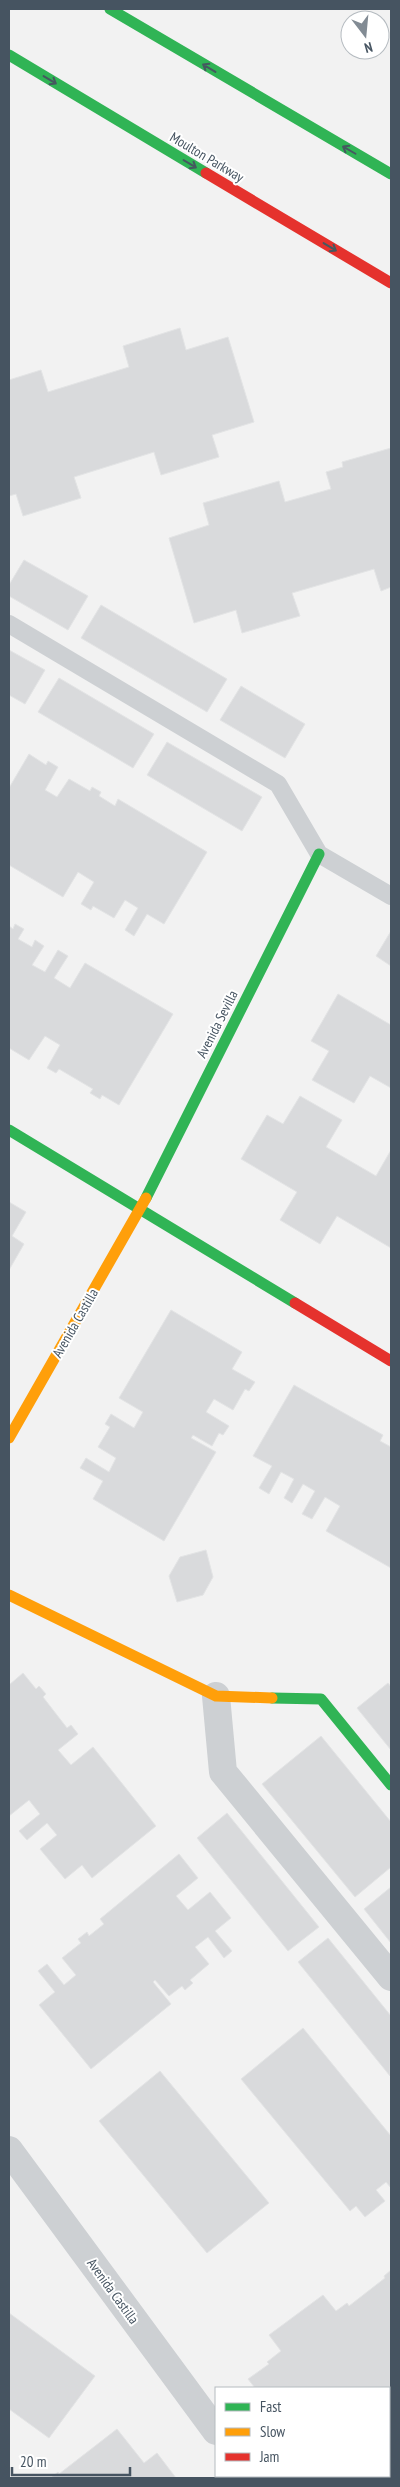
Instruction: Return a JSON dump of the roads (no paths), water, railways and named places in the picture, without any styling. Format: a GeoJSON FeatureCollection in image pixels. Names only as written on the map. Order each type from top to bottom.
{"type":"FeatureCollection","features":[{"type":"Feature","properties":{"kind":"street"},"geometry":{"type":"LineString","coordinates":[[110,9],[391,174]]}},
{"type":"Feature","properties":{"kind":"street","name":"Moulton Parkway"},"geometry":{"type":"LineString","coordinates":[[9,55],[391,283]]}},
{"type":"Feature","properties":{"kind":"street","name":"Avenida Sevilla"},"geometry":{"type":"LineString","coordinates":[[141,1208],[320,854]]}},
{"type":"Feature","properties":{"kind":"street"},"geometry":{"type":"LineString","coordinates":[[9,1130],[141,1208],[391,1361]]}},
{"type":"Feature","properties":{"kind":"street","name":"Avenida Castilla"},"geometry":{"type":"LineString","coordinates":[[9,1438],[141,1208]]}},
{"type":"Feature","properties":{"kind":"street"},"geometry":{"type":"LineString","coordinates":[[9,1595],[216,1696],[321,1699],[391,1785]]}},
{"type":"Feature","properties":{"kind":"street"},"geometry":{"type":"LineString","coordinates":[[216,1696],[223,1772],[391,1977]]}},
{"type":"Feature","properties":{"kind":"street","name":"Avenida Castilla"},"geometry":{"type":"LineString","coordinates":[[9,2150],[215,2430]]}},
{"type":"Feature","properties":{"kind":"lane"},"geometry":{"type":"LineString","coordinates":[[9,624],[278,784],[320,854],[391,896]]}}]}
